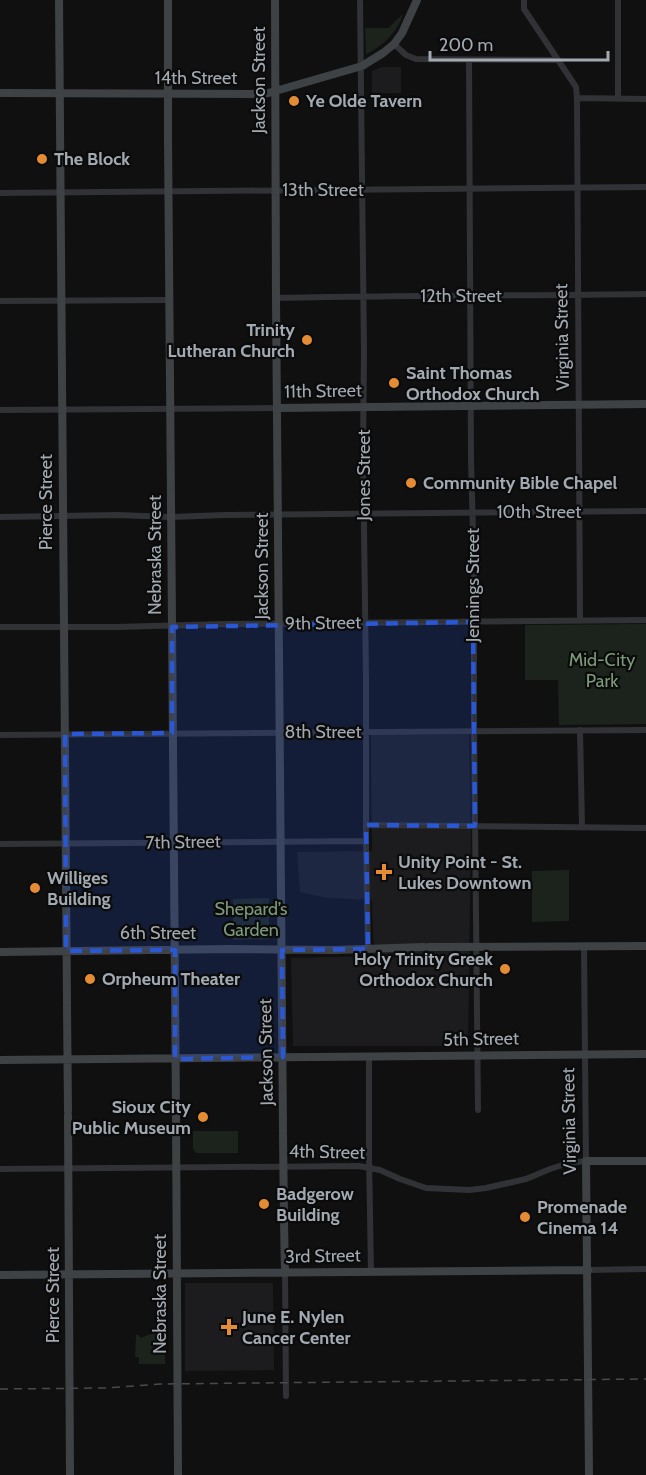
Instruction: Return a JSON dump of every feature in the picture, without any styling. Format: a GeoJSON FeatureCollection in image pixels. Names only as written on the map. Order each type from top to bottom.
{"type":"FeatureCollection","features":[{"type":"Feature","properties":{"kind":"main road","name":"Pierce Street"},"geometry":{"type":"LineString","coordinates":[[58,0],[70,1475]]}},
{"type":"Feature","properties":{"kind":"main road","name":"Nebraska Street"},"geometry":{"type":"LineString","coordinates":[[168,0],[178,1475]]}},
{"type":"Feature","properties":{"kind":"main road","name":"Jackson Street"},"geometry":{"type":"LineString","coordinates":[[275,0],[285,1273]]}},
{"type":"Feature","properties":{"kind":"main road"},"geometry":{"type":"LineString","coordinates":[[394,45],[417,0]]}},
{"type":"Feature","properties":{"kind":"main road","name":"14th Street"},"geometry":{"type":"LineString","coordinates":[[0,93],[265,94],[362,66],[394,45]]}},
{"type":"Feature","properties":{"kind":"main road","name":"11th Street"},"geometry":{"type":"LineString","coordinates":[[278,408],[646,404]]}},
{"type":"Feature","properties":{"kind":"main road","name":"6th Street"},"geometry":{"type":"LineString","coordinates":[[0,952],[646,946]]}},
{"type":"Feature","properties":{"kind":"main road","name":"5th Street"},"geometry":{"type":"LineString","coordinates":[[0,1060],[646,1054]]}},
{"type":"Feature","properties":{"kind":"main road","name":"4th Street"},"geometry":{"type":"LineString","coordinates":[[586,1161],[646,1161]]}},
{"type":"Feature","properties":{"kind":"main road","name":"Virginia Street"},"geometry":{"type":"LineString","coordinates":[[586,1161],[589,1475]]}},
{"type":"Feature","properties":{"kind":"main road","name":"3rd Street"},"geometry":{"type":"LineString","coordinates":[[0,1275],[588,1270]]}},
{"type":"Feature","properties":{"kind":"street","name":"Jones Street"},"geometry":{"type":"LineString","coordinates":[[360,0],[368,949]]}},
{"type":"Feature","properties":{"kind":"street","name":"Virginia Street"},"geometry":{"type":"LineString","coordinates":[[524,0],[524,9],[576,87],[577,98],[580,621]]}},
{"type":"Feature","properties":{"kind":"street"},"geometry":{"type":"LineString","coordinates":[[618,0],[618,99]]}},
{"type":"Feature","properties":{"kind":"street"},"geometry":{"type":"LineString","coordinates":[[394,45],[406,55],[416,59],[557,60]]}},
{"type":"Feature","properties":{"kind":"street","name":"Jennings Street"},"geometry":{"type":"LineString","coordinates":[[469,60],[478,1110]]}},
{"type":"Feature","properties":{"kind":"street"},"geometry":{"type":"LineString","coordinates":[[577,98],[646,99]]}},
{"type":"Feature","properties":{"kind":"street","name":"13th Street"},"geometry":{"type":"LineString","coordinates":[[0,193],[646,188]]}},
{"type":"Feature","properties":{"kind":"street","name":"12th Street"},"geometry":{"type":"LineString","coordinates":[[276,298],[646,294]]}},
{"type":"Feature","properties":{"kind":"street"},"geometry":{"type":"LineString","coordinates":[[0,301],[170,300]]}},
{"type":"Feature","properties":{"kind":"street","name":"11th Street"},"geometry":{"type":"LineString","coordinates":[[0,410],[278,408]]}},
{"type":"Feature","properties":{"kind":"street","name":"10th Street"},"geometry":{"type":"LineString","coordinates":[[0,516],[171,517],[646,511]]}},
{"type":"Feature","properties":{"kind":"street","name":"9th Street"},"geometry":{"type":"LineString","coordinates":[[0,627],[172,627],[646,620]]}},
{"type":"Feature","properties":{"kind":"street","name":"8th Street"},"geometry":{"type":"LineString","coordinates":[[0,735],[646,729]]}},
{"type":"Feature","properties":{"kind":"street"},"geometry":{"type":"LineString","coordinates":[[580,730],[582,827]]}},
{"type":"Feature","properties":{"kind":"street"},"geometry":{"type":"LineString","coordinates":[[366,825],[646,828]]}},
{"type":"Feature","properties":{"kind":"street","name":"7th Street"},"geometry":{"type":"LineString","coordinates":[[0,844],[366,841]]}},
{"type":"Feature","properties":{"kind":"street","name":"Virginia Street"},"geometry":{"type":"LineString","coordinates":[[584,946],[586,1161]]}},
{"type":"Feature","properties":{"kind":"street"},"geometry":{"type":"LineString","coordinates":[[369,1056],[371,1272]]}},
{"type":"Feature","properties":{"kind":"street","name":"4th Street"},"geometry":{"type":"LineString","coordinates":[[0,1169],[358,1166],[380,1170],[426,1188],[469,1190],[526,1179],[569,1163],[586,1161]]}},
{"type":"Feature","properties":{"kind":"street","name":"3rd Street"},"geometry":{"type":"LineString","coordinates":[[588,1270],[646,1269]]}},
{"type":"Feature","properties":{"kind":"street","name":"Jackson Street"},"geometry":{"type":"LineString","coordinates":[[285,1273],[286,1396]]}},
{"type":"Feature","properties":{"kind":"highlighted area"},"geometry":{"type":"Polygon","coordinates":[[[473,622],[475,826],[366,825],[368,949],[282,950],[283,1057],[175,1059],[175,950],[66,951],[65,734],[172,733],[172,627],[473,622]]]}},
{"type":"Feature","properties":{"kind":"shaded area"},"geometry":{"type":"Polygon","coordinates":[[[381,67],[401,67],[401,93],[372,93],[372,71],[381,67]]]}},
{"type":"Feature","properties":{"kind":"shaded area","name":"Unity Point - St. Lukes Downtown"},"geometry":{"type":"Polygon","coordinates":[[[371,735],[469,735],[471,832],[468,1046],[293,1046],[291,958],[374,956],[372,900],[328,898],[300,892],[297,852],[372,851],[371,735]]]}},
{"type":"Feature","properties":{"kind":"shaded area","name":"June E. Nylen Cancer Center"},"geometry":{"type":"Polygon","coordinates":[[[185,1283],[273,1283],[274,1370],[185,1371],[185,1283]]]}},
{"type":"Feature","properties":{"kind":"green space"},"geometry":{"type":"Polygon","coordinates":[[[403,14],[398,27],[389,37],[366,54],[365,28],[388,28],[403,14]]]}},
{"type":"Feature","properties":{"kind":"green space","name":"Mid-City Park"},"geometry":{"type":"Polygon","coordinates":[[[646,624],[646,724],[559,725],[558,680],[525,680],[525,625],[646,624]]]}},
{"type":"Feature","properties":{"kind":"green space"},"geometry":{"type":"Polygon","coordinates":[[[569,870],[569,921],[532,922],[532,871],[569,870]]]}},
{"type":"Feature","properties":{"kind":"green space","name":"Shepard’s Garden"},"geometry":{"type":"Polygon","coordinates":[[[269,898],[269,939],[233,940],[233,899],[269,898]]]}},
{"type":"Feature","properties":{"kind":"green space"},"geometry":{"type":"Polygon","coordinates":[[[193,1131],[238,1131],[238,1153],[196,1153],[193,1148],[193,1131]]]}},
{"type":"Feature","properties":{"kind":"green space"},"geometry":{"type":"Polygon","coordinates":[[[163,1325],[165,1326],[165,1364],[139,1364],[139,1357],[135,1357],[136,1335],[140,1338],[151,1334],[163,1325]]]}},
{"type":"Feature","properties":{"kind":"railway"},"geometry":{"type":"LineString","coordinates":[[0,1389],[105,1388],[160,1384],[646,1379]]}},
{"type":"Feature","properties":{"kind":"place","name":"Ye Olde Tavern"},"geometry":{"type":"Point","coordinates":[294,101]}},
{"type":"Feature","properties":{"kind":"place","name":"The Block"},"geometry":{"type":"Point","coordinates":[42,159]}},
{"type":"Feature","properties":{"kind":"place","name":"Trinity Lutheran Church"},"geometry":{"type":"Point","coordinates":[307,340]}},
{"type":"Feature","properties":{"kind":"place","name":"Saint Thomas Orthodox Church"},"geometry":{"type":"Point","coordinates":[394,383]}},
{"type":"Feature","properties":{"kind":"place","name":"Community Bible Chapel"},"geometry":{"type":"Point","coordinates":[411,483]}},
{"type":"Feature","properties":{"kind":"place","name":"Unity Point - St. Lukes Downtown"},"geometry":{"type":"Point","coordinates":[384,872]}},
{"type":"Feature","properties":{"kind":"place","name":"Williges Building"},"geometry":{"type":"Point","coordinates":[35,888]}},
{"type":"Feature","properties":{"kind":"place","name":"Holy Trinity Greek Orthodox Church"},"geometry":{"type":"Point","coordinates":[505,969]}},
{"type":"Feature","properties":{"kind":"place","name":"Orpheum Theater"},"geometry":{"type":"Point","coordinates":[90,979]}},
{"type":"Feature","properties":{"kind":"place","name":"Sioux City Public Museum"},"geometry":{"type":"Point","coordinates":[203,1117]}},
{"type":"Feature","properties":{"kind":"place","name":"Badgerow Building"},"geometry":{"type":"Point","coordinates":[264,1204]}},
{"type":"Feature","properties":{"kind":"place","name":"Promenade Cinema 14"},"geometry":{"type":"Point","coordinates":[525,1217]}},
{"type":"Feature","properties":{"kind":"place","name":"June E. Nylen Cancer Center"},"geometry":{"type":"Point","coordinates":[229,1327]}}]}
